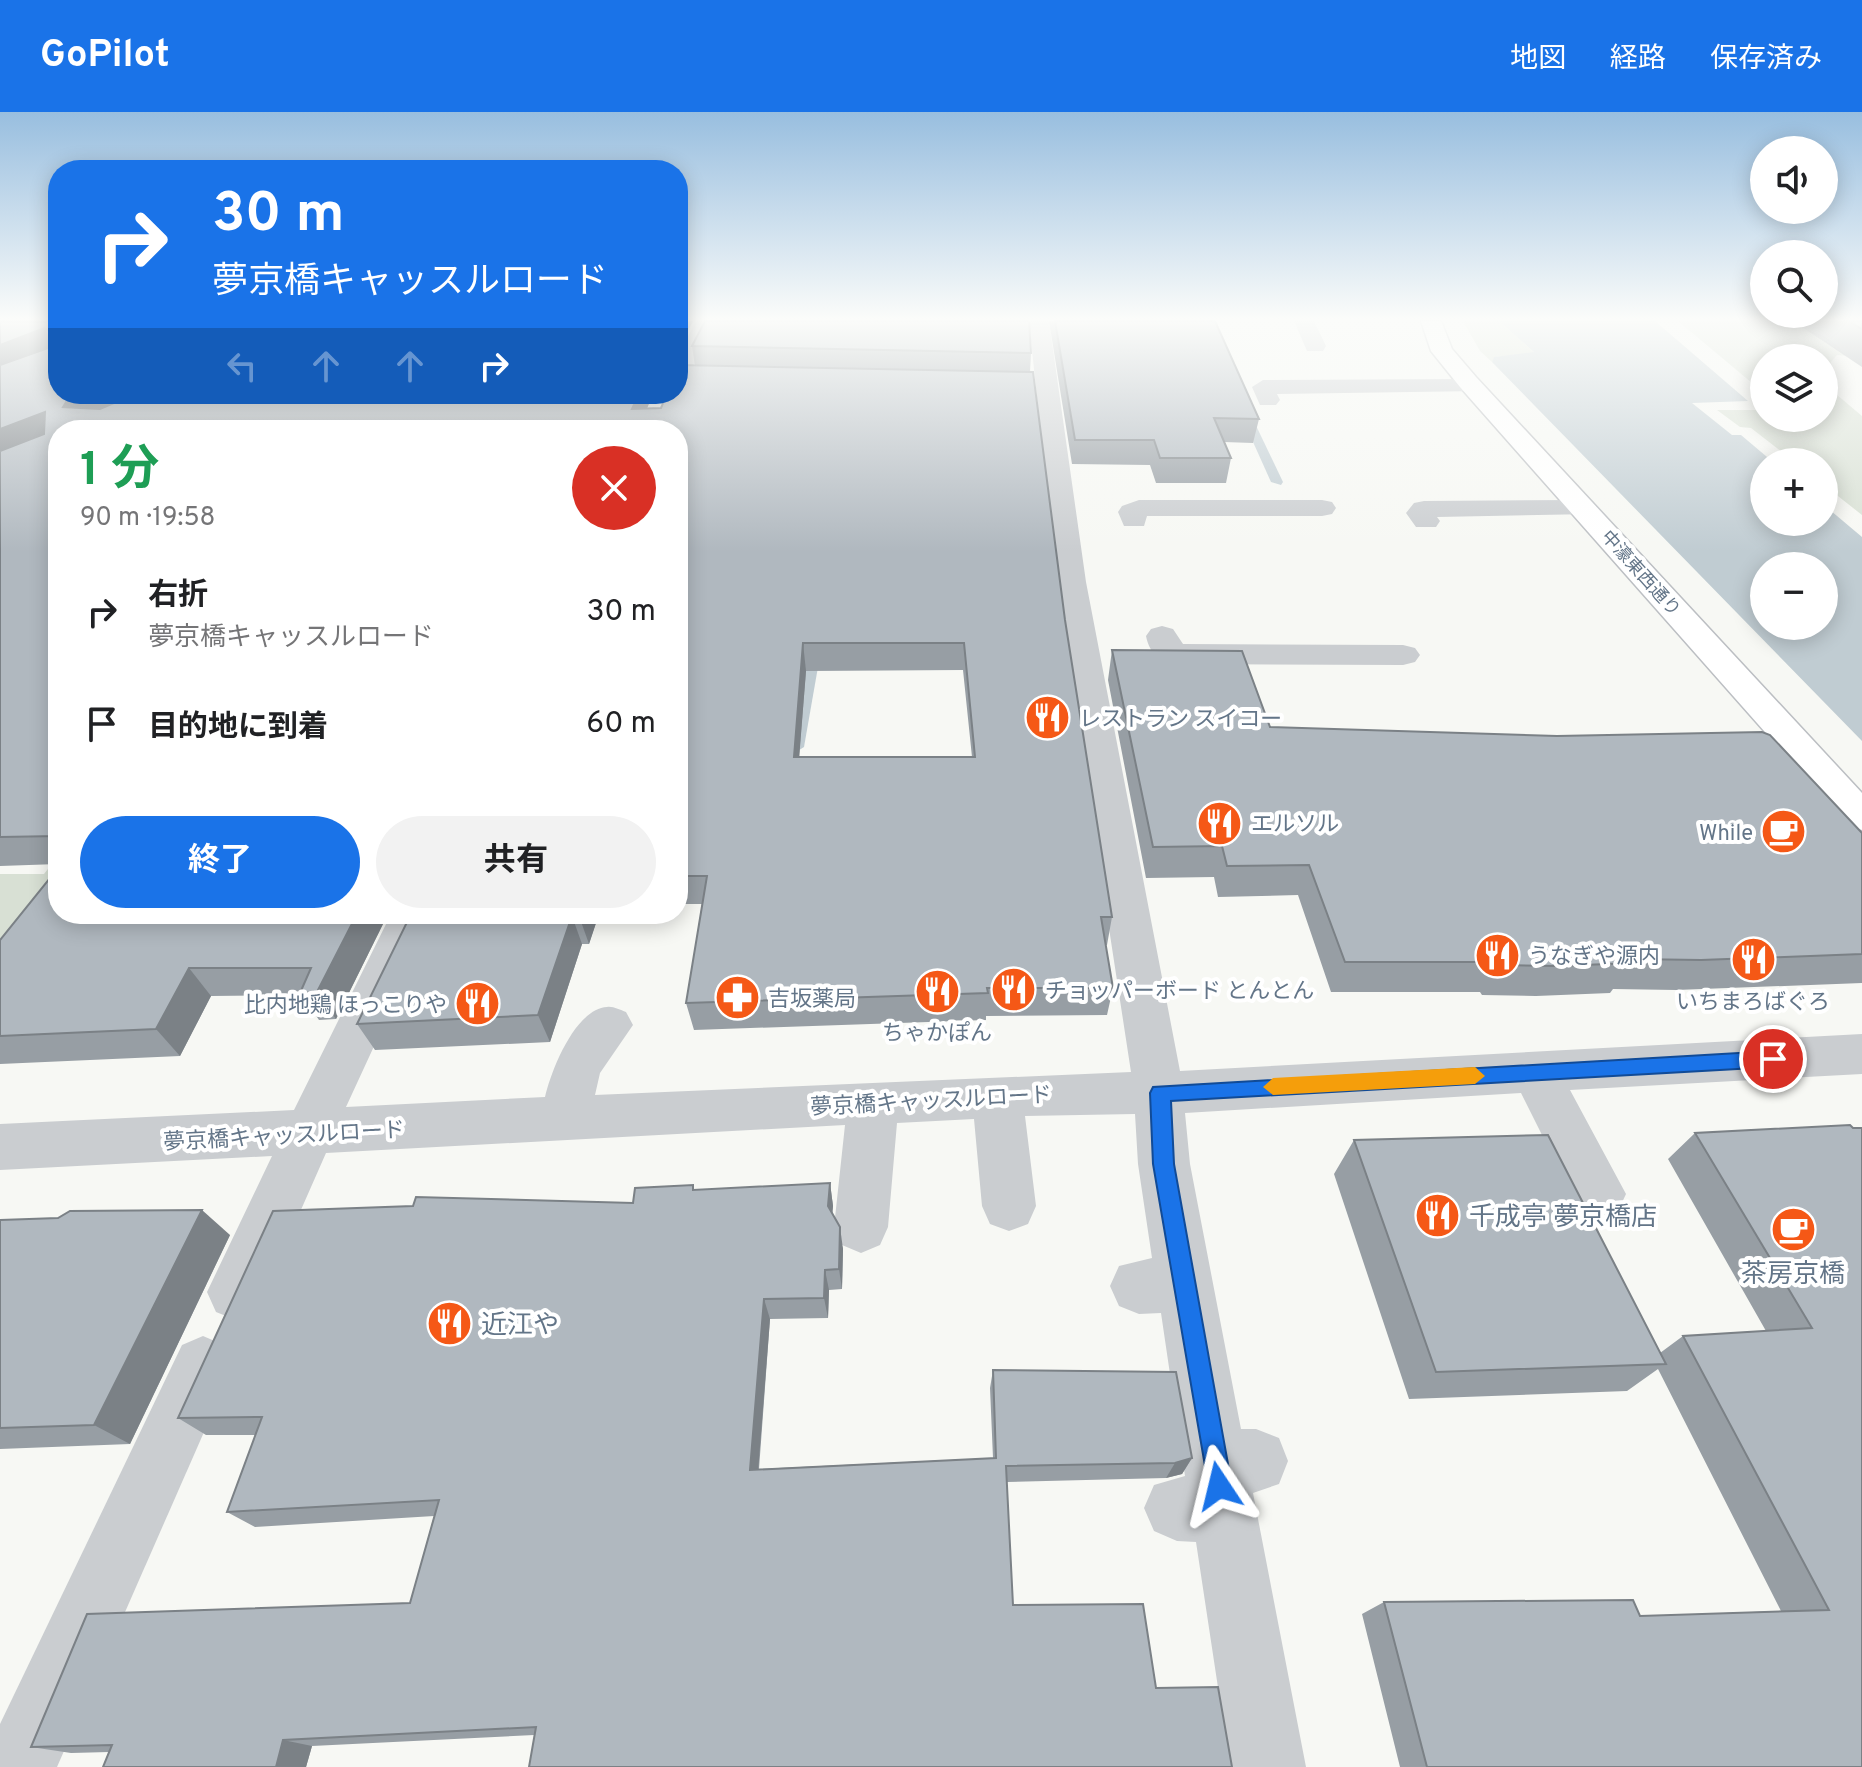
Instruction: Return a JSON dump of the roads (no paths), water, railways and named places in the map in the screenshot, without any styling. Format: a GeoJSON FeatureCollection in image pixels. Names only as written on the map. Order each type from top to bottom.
{"type":"FeatureCollection","features":[{"type":"Feature","properties":{"kind":"main road","name":"中濠東西通り"},"geometry":{"type":"LineString","coordinates":[[1482,398],[1862,817]]}},
{"type":"Feature","properties":{"kind":"street"},"geometry":{"type":"LineString","coordinates":[[1040,398],[1081,704],[1161,1093],[1164,1164],[1162,1285],[1218,1485],[1268,1767]]}},
{"type":"Feature","properties":{"kind":"street"},"geometry":{"type":"LineString","coordinates":[[1134,520],[1132,512],[1139,508],[1322,508]]}},
{"type":"Feature","properties":{"kind":"street"},"geometry":{"type":"LineString","coordinates":[[1426,521],[1420,513],[1424,509],[1582,508]]}},
{"type":"Feature","properties":{"kind":"street"},"geometry":{"type":"LineString","coordinates":[[1162,636],[1165,648],[1178,654],[1403,655]]}},
{"type":"Feature","properties":{"kind":"street"},"geometry":{"type":"LineString","coordinates":[[19,1767],[95,1573],[310,1134],[366,1008],[408,924]]}},
{"type":"Feature","properties":{"kind":"street"},"geometry":{"type":"LineString","coordinates":[[564,1120],[577,1067],[609,1025]]}},
{"type":"Feature","properties":{"kind":"street","name":"夢京橋キャッスルロード"},"geometry":{"type":"LineString","coordinates":[[0,1147],[310,1134],[997,1096],[1161,1093],[1862,1054]]}},
{"type":"Feature","properties":{"kind":"street"},"geometry":{"type":"LineString","coordinates":[[1535,1072],[1599,1194]]}},
{"type":"Feature","properties":{"kind":"street"},"geometry":{"type":"LineString","coordinates":[[997,1096],[1009,1206]]}},
{"type":"Feature","properties":{"kind":"street"},"geometry":{"type":"LineString","coordinates":[[861,1227],[873,1103]]}},
{"type":"Feature","properties":{"kind":"waterway"},"geometry":{"type":"LineString","coordinates":[[1245,413],[1277,482]]}},
{"type":"Feature","properties":{"kind":"waterway"},"geometry":{"type":"LineString","coordinates":[[796,747],[815,644]]}},
{"type":"Feature","properties":{"kind":"place","name":"レストラン スイコー"},"geometry":{"type":"Point","coordinates":[1048,718]}},
{"type":"Feature","properties":{"kind":"place","name":"エルソル"},"geometry":{"type":"Point","coordinates":[1220,823]}},
{"type":"Feature","properties":{"kind":"place","name":"While"},"geometry":{"type":"Point","coordinates":[1784,832]}},
{"type":"Feature","properties":{"kind":"place","name":"うなぎや源内"},"geometry":{"type":"Point","coordinates":[1497,955]}},
{"type":"Feature","properties":{"kind":"place","name":"いちまろばぐろ"},"geometry":{"type":"Point","coordinates":[1753,960]}},
{"type":"Feature","properties":{"kind":"place","name":"チョッパーボード とんとん"},"geometry":{"type":"Point","coordinates":[1014,990]}},
{"type":"Feature","properties":{"kind":"place","name":"ちゃかぽん"},"geometry":{"type":"Point","coordinates":[937,991]}},
{"type":"Feature","properties":{"kind":"place","name":"吉坂薬局"},"geometry":{"type":"Point","coordinates":[737,998]}},
{"type":"Feature","properties":{"kind":"place","name":"比内地鶏 ほっこりや"},"geometry":{"type":"Point","coordinates":[478,1004]}},
{"type":"Feature","properties":{"kind":"place","name":"千成亭 夢京橋店"},"geometry":{"type":"Point","coordinates":[1438,1216]}},
{"type":"Feature","properties":{"kind":"place","name":"茶房京橋"},"geometry":{"type":"Point","coordinates":[1793,1230]}},
{"type":"Feature","properties":{"kind":"place","name":"近江や"},"geometry":{"type":"Point","coordinates":[450,1324]}}]}
